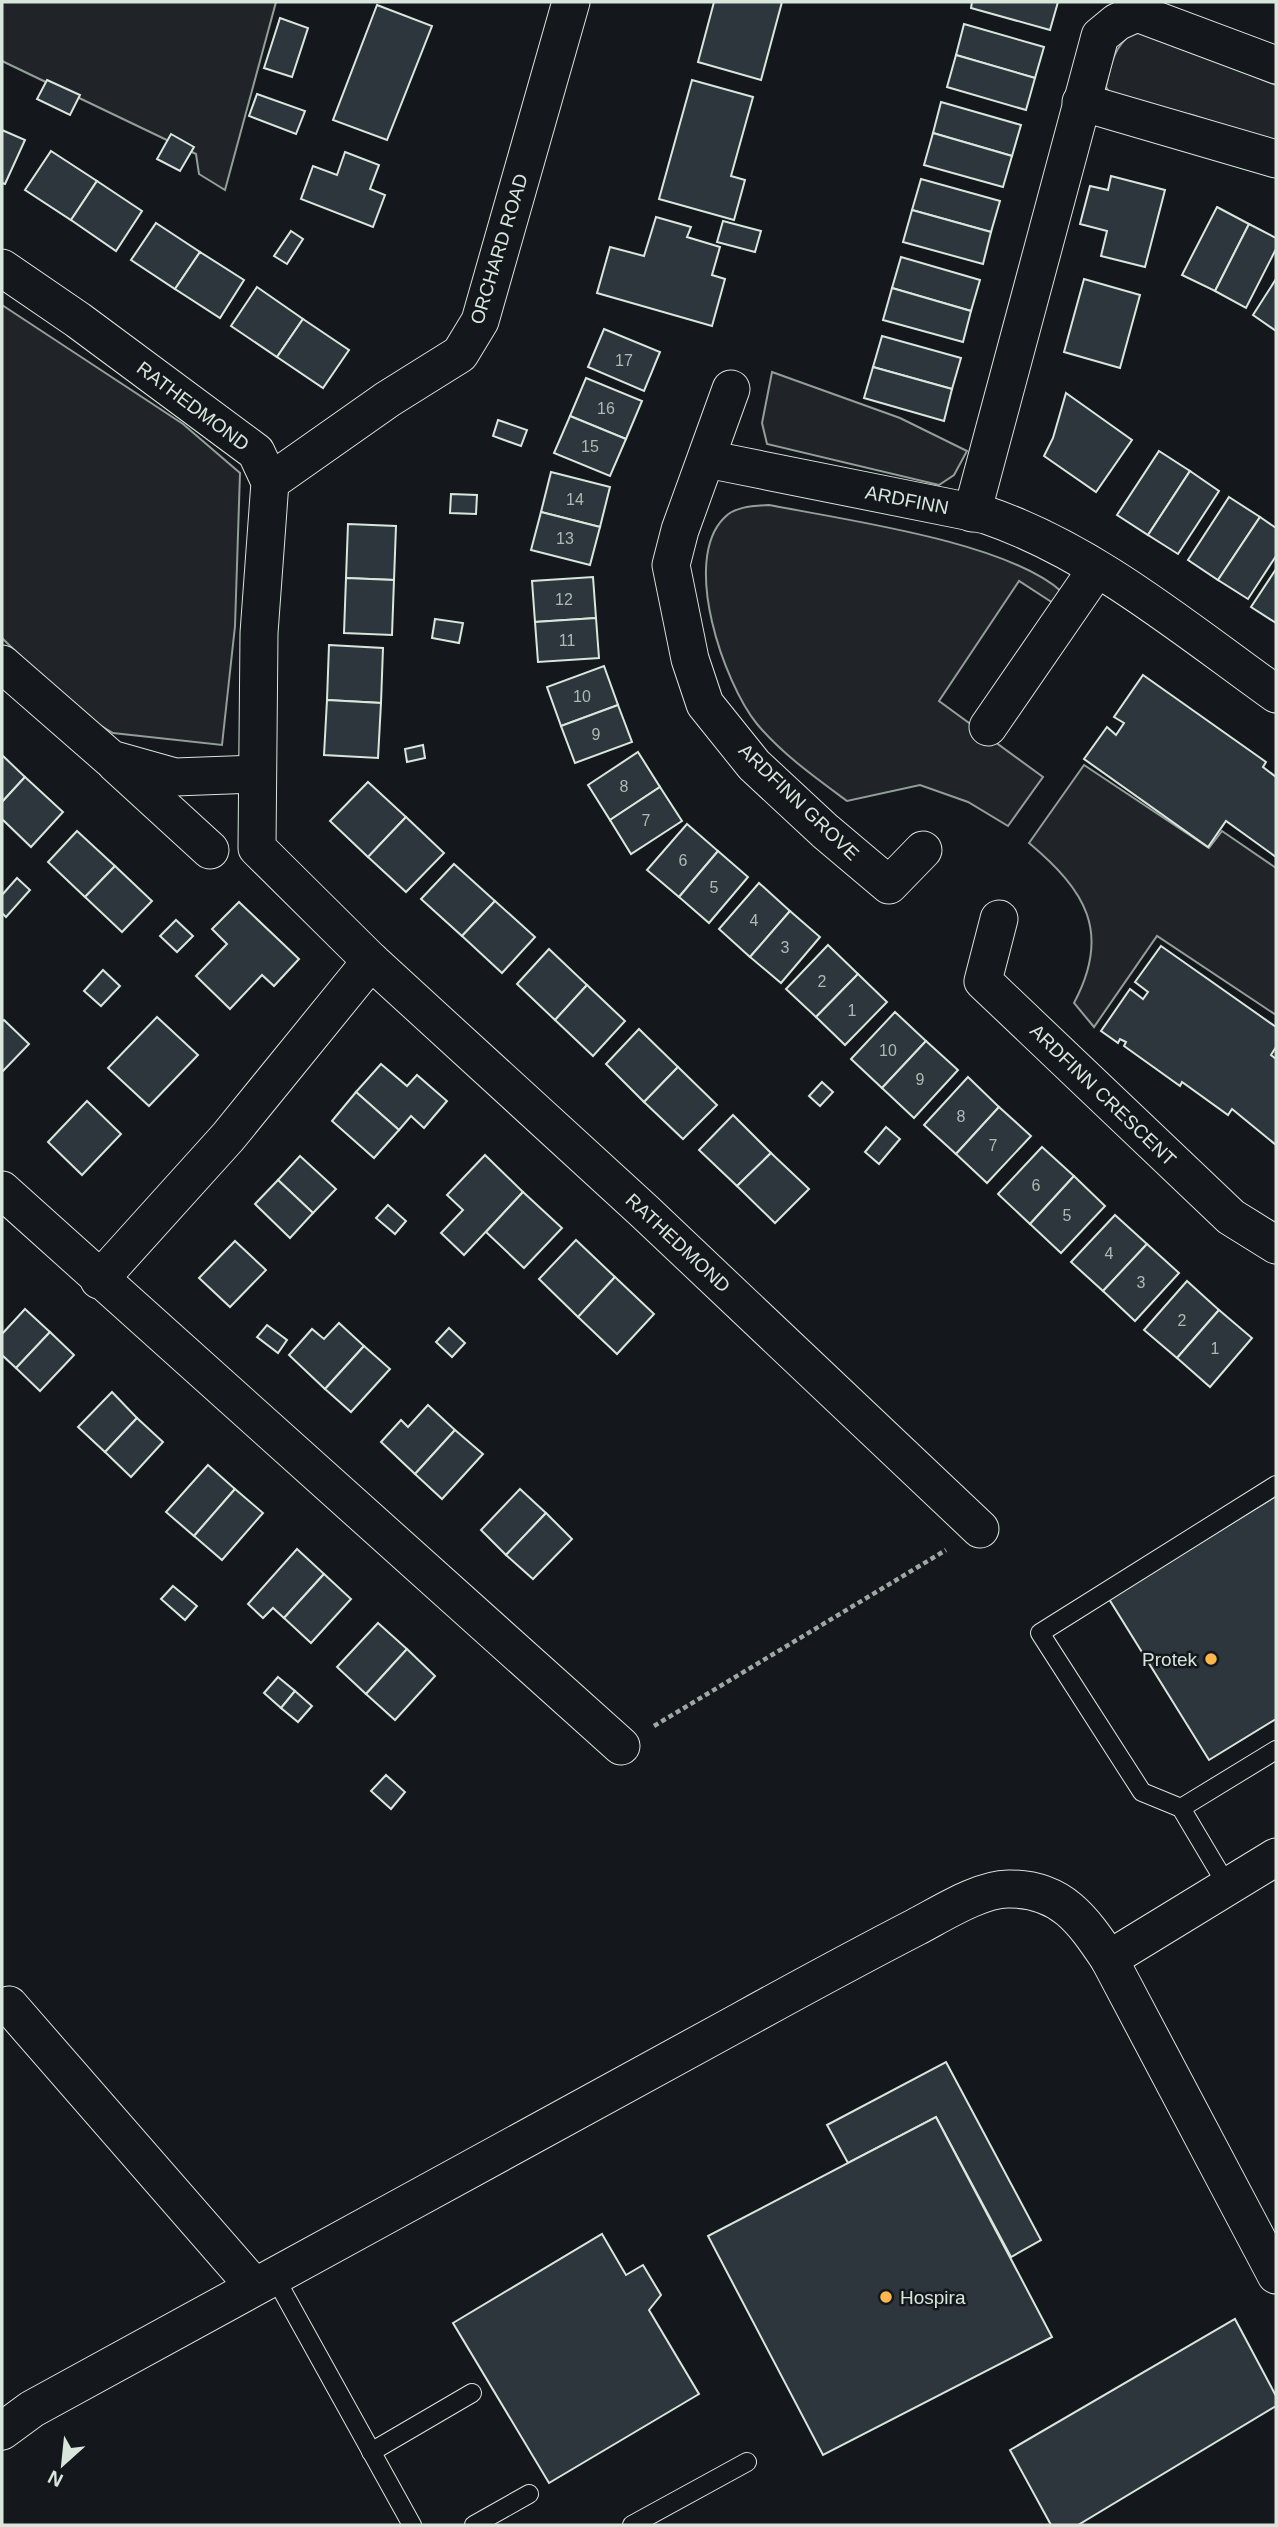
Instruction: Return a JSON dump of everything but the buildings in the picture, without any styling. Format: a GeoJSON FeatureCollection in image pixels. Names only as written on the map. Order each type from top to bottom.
{"type":"FeatureCollection","features":[{"type":"Feature","properties":{"kind":"street","name":"ORCHARD ROAD"},"geometry":{"type":"LineString","coordinates":[[270,482],[388,398],[460,355],[480,321],[571,2]]}},
{"type":"Feature","properties":{"kind":"street"},"geometry":{"type":"LineString","coordinates":[[972,513],[1105,19],[1117,22],[1137,13],[1276,65]]}},
{"type":"Feature","properties":{"kind":"street"},"geometry":{"type":"LineString","coordinates":[[1081,102],[1276,159]]}},
{"type":"Feature","properties":{"kind":"street","name":"RATHEDMOND"},"geometry":{"type":"LineString","coordinates":[[2,268],[78,320],[256,452],[270,482],[259,633],[257,848],[371,961],[654,1220],[980,1529]]}},
{"type":"Feature","properties":{"kind":"street","name":"ARDFINN GROVE"},"geometry":{"type":"LineString","coordinates":[[732,388],[680,530],[671,565],[690,659],[705,704],[754,765],[825,831],[889,885],[923,850]]}},
{"type":"Feature","properties":{"kind":"street","name":"ARDFINN"},"geometry":{"type":"LineString","coordinates":[[707,459],[972,513],[1026,529],[1096,570],[1276,694]]}},
{"type":"Feature","properties":{"kind":"street"},"geometry":{"type":"LineString","coordinates":[[988,727],[1096,570]]}},
{"type":"Feature","properties":{"kind":"street"},"geometry":{"type":"LineString","coordinates":[[2,664],[210,850]]}},
{"type":"Feature","properties":{"kind":"street"},"geometry":{"type":"LineString","coordinates":[[111,759],[175,777],[257,774]]}},
{"type":"Feature","properties":{"kind":"street","name":"ARDFINN CRESCENT"},"geometry":{"type":"LineString","coordinates":[[999,919],[983,981],[1231,1217],[1276,1245]]}},
{"type":"Feature","properties":{"kind":"street"},"geometry":{"type":"LineString","coordinates":[[99,1280],[228,1137],[371,961]]}},
{"type":"Feature","properties":{"kind":"street"},"geometry":{"type":"LineString","coordinates":[[2,1190],[99,1280],[621,1746]]}},
{"type":"Feature","properties":{"kind":"street"},"geometry":{"type":"LineString","coordinates":[[1109,1959],[1276,1857]]}},
{"type":"Feature","properties":{"kind":"street"},"geometry":{"type":"LineString","coordinates":[[2,2431],[32,2409],[263,2280],[966,1901],[1007,1888],[1049,1897],[1079,1915],[1109,1959],[1276,2275]]}},
{"type":"Feature","properties":{"kind":"street"},"geometry":{"type":"LineString","coordinates":[[9,2005],[263,2280]]}},
{"type":"Feature","properties":{"kind":"lane"},"geometry":{"type":"LineString","coordinates":[[1228,1887],[1181,1808],[1142,1793],[1040,1633],[1276,1485]]}},
{"type":"Feature","properties":{"kind":"lane"},"geometry":{"type":"LineString","coordinates":[[1181,1808],[1276,1750]]}},
{"type":"Feature","properties":{"kind":"lane"},"geometry":{"type":"LineString","coordinates":[[263,2280],[371,2452],[412,2525]]}},
{"type":"Feature","properties":{"kind":"lane"},"geometry":{"type":"LineString","coordinates":[[371,2452],[472,2393]]}},
{"type":"Feature","properties":{"kind":"lane"},"geometry":{"type":"LineString","coordinates":[[632,2525],[747,2462]]}},
{"type":"Feature","properties":{"kind":"lane"},"geometry":{"type":"LineString","coordinates":[[474,2525],[529,2494]]}},
{"type":"Feature","properties":{"kind":"path"},"geometry":{"type":"LineString","coordinates":[[621,1746],[980,1529]]}},
{"type":"Feature","properties":{"kind":"shaded area"},"geometry":{"type":"Polygon","coordinates":[[[2,2],[276,2],[225,190],[199,174],[196,154],[2,61],[2,2]]]}},
{"type":"Feature","properties":{"kind":"shaded area"},"geometry":{"type":"Polygon","coordinates":[[[1134,32],[1145,32],[1276,85],[1276,142],[1192,115],[1114,99],[1106,87],[1112,63],[1122,43],[1134,32]]]}},
{"type":"Feature","properties":{"kind":"shaded area"},"geometry":{"type":"Polygon","coordinates":[[[2,305],[183,424],[240,473],[235,626],[222,745],[113,733],[78,712],[2,638],[2,305]]]}},
{"type":"Feature","properties":{"kind":"shaded area"},"geometry":{"type":"Polygon","coordinates":[[[772,372],[900,418],[967,451],[954,475],[939,485],[767,444],[762,423],[772,372]]]}},
{"type":"Feature","properties":{"kind":"shaded area"},"geometry":{"type":"Polygon","coordinates":[[[769,505],[881,526],[965,546],[1004,559],[1037,575],[1062,592],[1053,603],[1019,581],[939,701],[1043,777],[1008,826],[968,802],[920,785],[847,801],[788,755],[757,724],[732,681],[721,652],[712,622],[706,563],[712,538],[728,514],[751,506],[769,505]]]}},
{"type":"Feature","properties":{"kind":"shaded area"},"geometry":{"type":"Polygon","coordinates":[[[1084,765],[1209,848],[1222,831],[1276,868],[1276,1015],[1157,936],[1094,1027],[1074,1003],[1091,955],[1087,914],[1065,878],[1029,843],[1084,765]]]}},
{"type":"Feature","properties":{"kind":"place","name":"Protek"},"geometry":{"type":"Point","coordinates":[1211,1659]}},
{"type":"Feature","properties":{"kind":"place","name":"Hospira"},"geometry":{"type":"Point","coordinates":[886,2297]}}]}
